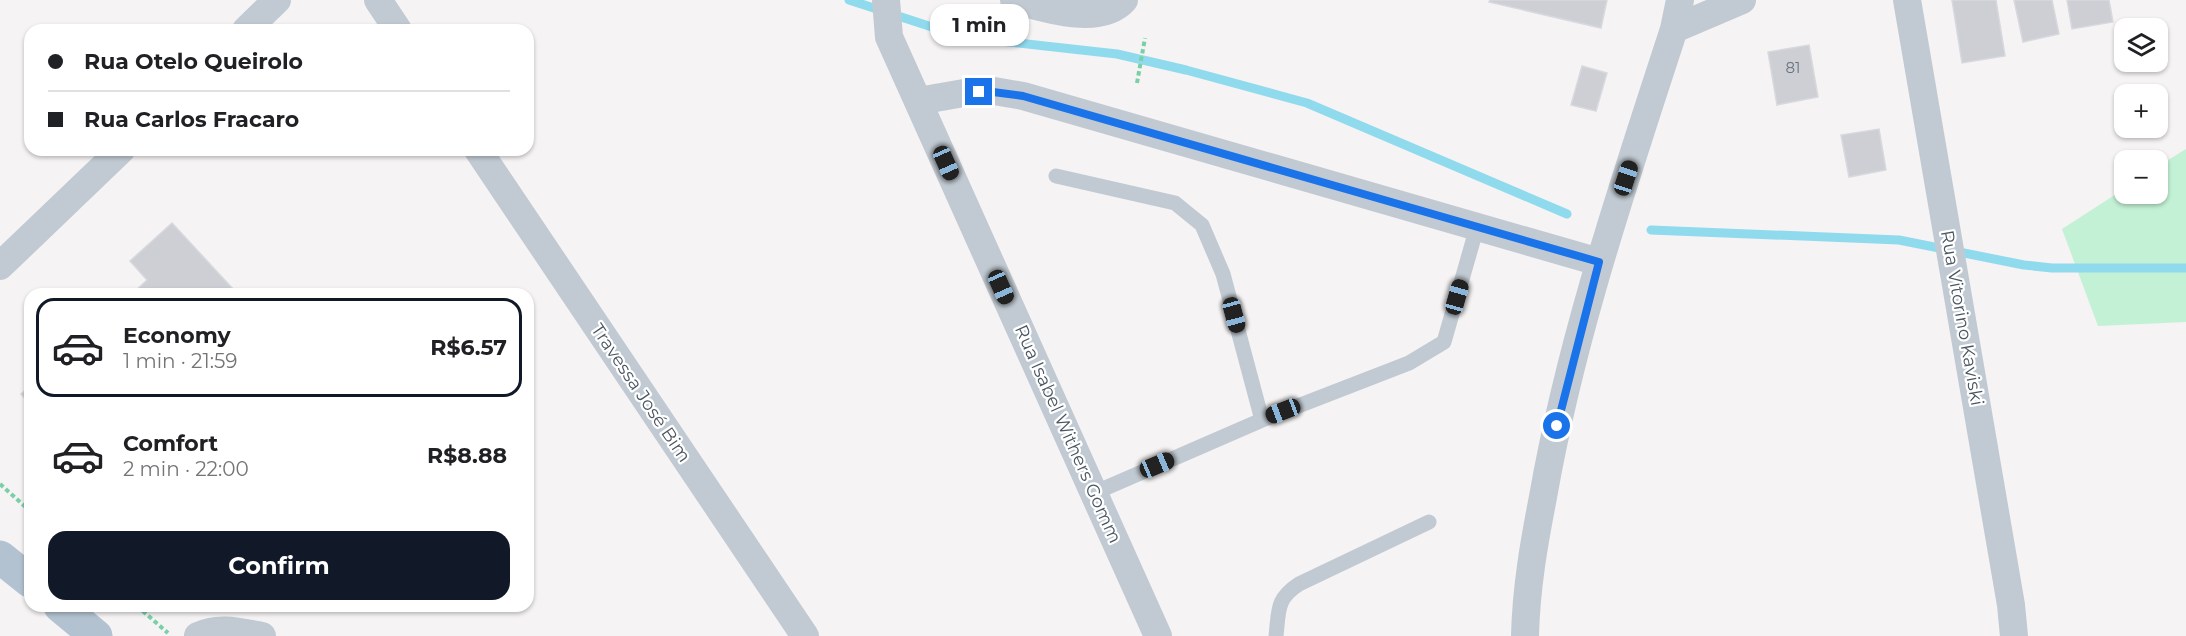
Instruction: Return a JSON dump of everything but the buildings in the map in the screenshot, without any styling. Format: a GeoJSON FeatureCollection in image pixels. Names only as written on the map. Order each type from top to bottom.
{"type":"FeatureCollection","features":[{"type":"Feature","properties":{"kind":"main road"},"geometry":{"type":"LineString","coordinates":[[0,557],[24,576]]}},
{"type":"Feature","properties":{"kind":"main road"},"geometry":{"type":"LineString","coordinates":[[67,612],[96,636]]}},
{"type":"Feature","properties":{"kind":"street"},"geometry":{"type":"LineString","coordinates":[[252,24],[277,0]]}},
{"type":"Feature","properties":{"kind":"street"},"geometry":{"type":"LineString","coordinates":[[378,0],[394,24]]}},
{"type":"Feature","properties":{"kind":"street","name":"Rua Isabel Withers Gomm"},"geometry":{"type":"LineString","coordinates":[[886,0],[889,37],[1158,636]]}},
{"type":"Feature","properties":{"kind":"street"},"geometry":{"type":"LineString","coordinates":[[1014,0],[1065,13],[1089,14],[1116,5]]}},
{"type":"Feature","properties":{"kind":"street"},"geometry":{"type":"LineString","coordinates":[[1525,636],[1525,613],[1532,555],[1548,463],[1565,389],[1599,262],[1674,29],[1680,0]]}},
{"type":"Feature","properties":{"kind":"street"},"geometry":{"type":"LineString","coordinates":[[1674,29],[1742,0]]}},
{"type":"Feature","properties":{"kind":"street","name":"Rua Vitorino Kaviski"},"geometry":{"type":"LineString","coordinates":[[1907,0],[2012,606],[2013,636]]}},
{"type":"Feature","properties":{"kind":"street"},"geometry":{"type":"LineString","coordinates":[[918,101],[984,92],[1023,96],[1599,262]]}},
{"type":"Feature","properties":{"kind":"street"},"geometry":{"type":"LineString","coordinates":[[0,266],[115,156]]}},
{"type":"Feature","properties":{"kind":"street","name":"Travessa José Bim"},"geometry":{"type":"LineString","coordinates":[[482,156],[805,636]]}},
{"type":"Feature","properties":{"kind":"street"},"geometry":{"type":"LineString","coordinates":[[198,636],[210,631],[224,630],[262,636]]}},
{"type":"Feature","properties":{"kind":"lane"},"geometry":{"type":"LineString","coordinates":[[1056,176],[1175,203],[1202,225],[1223,274],[1262,420]]}},
{"type":"Feature","properties":{"kind":"lane"},"geometry":{"type":"LineString","coordinates":[[1094,493],[1262,420],[1408,363],[1444,342],[1477,227]]}},
{"type":"Feature","properties":{"kind":"lane"},"geometry":{"type":"LineString","coordinates":[[1276,636],[1279,610],[1284,593],[1430,522]]}},
{"type":"Feature","properties":{"kind":"path"},"geometry":{"type":"LineString","coordinates":[[1137,83],[1145,38]]}},
{"type":"Feature","properties":{"kind":"path"},"geometry":{"type":"LineString","coordinates":[[0,484],[24,506]]}},
{"type":"Feature","properties":{"kind":"path"},"geometry":{"type":"LineString","coordinates":[[144,612],[171,636]]}},
{"type":"Feature","properties":{"kind":"green space"},"geometry":{"type":"Polygon","coordinates":[[[2186,149],[2186,322],[2098,326],[2062,229],[2114,195],[2114,204],[2168,204],[2168,160],[2186,149]]]}},
{"type":"Feature","properties":{"kind":"waterway"},"geometry":{"type":"LineString","coordinates":[[849,0],[973,38],[1117,54],[1307,103],[1567,214]]}},
{"type":"Feature","properties":{"kind":"waterway"},"geometry":{"type":"LineString","coordinates":[[1651,230],[1899,240],[2024,265],[2052,268],[2186,268]]}},
{"type":"Feature","properties":{"kind":"route"},"geometry":{"type":"LineString","coordinates":[[979,92],[1023,96],[1599,262],[1557,426]]}}]}
